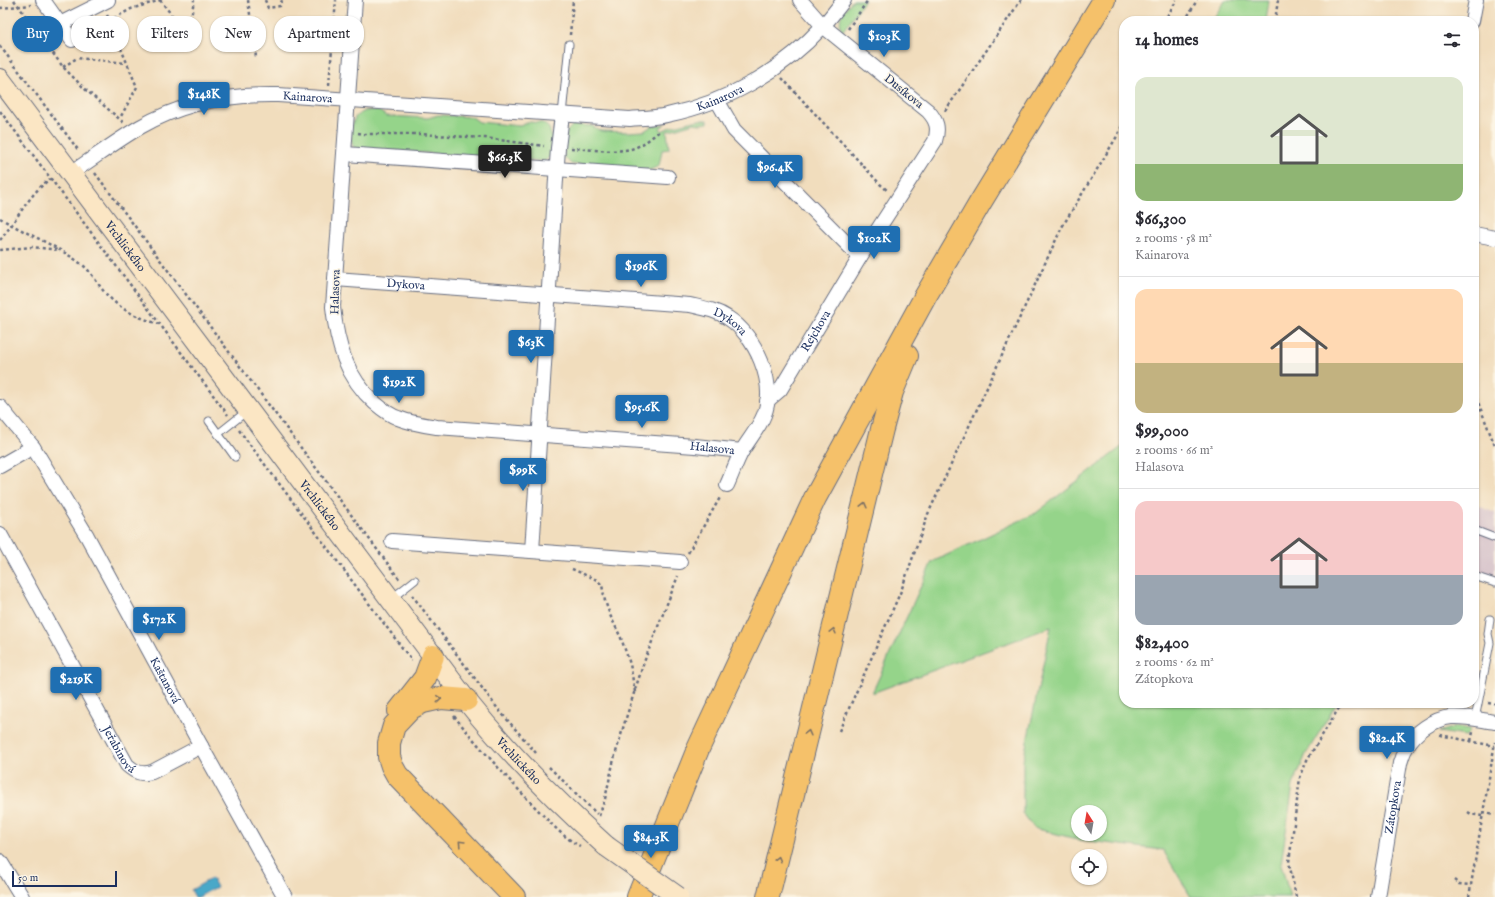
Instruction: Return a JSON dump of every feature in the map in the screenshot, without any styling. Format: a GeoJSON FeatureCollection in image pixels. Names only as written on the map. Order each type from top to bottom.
{"type":"FeatureCollection","features":[{"type":"Feature","properties":{"kind":"main road"},"geometry":{"type":"LineString","coordinates":[[638,897],[698,749],[816,498],[925,297],[980,203],[1104,0]]}},
{"type":"Feature","properties":{"kind":"main road"},"geometry":{"type":"LineString","coordinates":[[768,897],[892,392],[908,353],[980,203]]}},
{"type":"Feature","properties":{"kind":"main road"},"geometry":{"type":"LineString","coordinates":[[433,656],[425,678],[401,708],[394,726],[389,743],[389,757],[392,766],[397,775],[514,897]]}},
{"type":"Feature","properties":{"kind":"main road"},"geometry":{"type":"LineString","coordinates":[[394,726],[411,708],[423,702],[441,698],[466,700]]}},
{"type":"Feature","properties":{"kind":"main road"},"geometry":{"type":"LineString","coordinates":[[622,897],[631,884],[668,800],[698,749]]}},
{"type":"Feature","properties":{"kind":"street","name":"Halasova"},"geometry":{"type":"LineString","coordinates":[[355,0],[333,307],[335,326],[343,358],[362,390],[382,409],[397,418],[437,427],[695,446],[742,451]]}},
{"type":"Feature","properties":{"kind":"street","name":"Dusíkova"},"geometry":{"type":"LineString","coordinates":[[800,0],[823,26],[928,111],[937,123]]}},
{"type":"Feature","properties":{"kind":"street","name":"Kainarova"},"geometry":{"type":"LineString","coordinates":[[71,174],[132,132],[178,110],[216,99],[253,95],[348,99],[630,119],[668,115],[717,100],[740,89],[770,71],[802,46],[823,26],[844,0]]}},
{"type":"Feature","properties":{"kind":"street"},"geometry":{"type":"LineString","coordinates":[[1473,16],[1476,0]]}},
{"type":"Feature","properties":{"kind":"street"},"geometry":{"type":"LineString","coordinates":[[63,22],[105,1]]}},
{"type":"Feature","properties":{"kind":"street"},"geometry":{"type":"LineString","coordinates":[[44,2],[54,16]]}},
{"type":"Feature","properties":{"kind":"street"},"geometry":{"type":"LineString","coordinates":[[63,28],[71,39]]}},
{"type":"Feature","properties":{"kind":"street","name":"Vrchlického"},"geometry":{"type":"LineString","coordinates":[[0,79],[249,410],[398,593],[433,656],[466,700],[533,778],[606,846],[678,897]]}},
{"type":"Feature","properties":{"kind":"street"},"geometry":{"type":"LineString","coordinates":[[717,100],[734,130],[860,257]]}},
{"type":"Feature","properties":{"kind":"street"},"geometry":{"type":"LineString","coordinates":[[532,551],[558,148],[562,115]]}},
{"type":"Feature","properties":{"kind":"street","name":"Rejchova"},"geometry":{"type":"LineString","coordinates":[[767,401],[780,390],[860,257],[935,141],[937,123]]}},
{"type":"Feature","properties":{"kind":"street"},"geometry":{"type":"LineString","coordinates":[[345,154],[668,177]]}},
{"type":"Feature","properties":{"kind":"street"},"geometry":{"type":"LineString","coordinates":[[1479,235],[1495,238]]}},
{"type":"Feature","properties":{"kind":"street","name":"Dykova"},"geometry":{"type":"LineString","coordinates":[[335,279],[690,305],[711,310],[720,314],[742,329],[760,358],[765,377],[767,401],[764,414],[755,433],[742,451],[727,485]]}},
{"type":"Feature","properties":{"kind":"street","name":"Kaštanová"},"geometry":{"type":"LineString","coordinates":[[0,407],[34,447],[87,536],[285,897]]}},
{"type":"Feature","properties":{"kind":"street"},"geometry":{"type":"LineString","coordinates":[[0,466],[34,447]]}},
{"type":"Feature","properties":{"kind":"street","name":"Jeřabinová"},"geometry":{"type":"LineString","coordinates":[[0,534],[127,765],[137,772],[144,774],[152,772],[201,746]]}},
{"type":"Feature","properties":{"kind":"street"},"geometry":{"type":"LineString","coordinates":[[392,541],[553,552],[682,563]]}},
{"type":"Feature","properties":{"kind":"street","name":"Zátopkova"},"geometry":{"type":"LineString","coordinates":[[1378,897],[1400,762],[1412,738],[1422,729],[1438,720],[1450,717],[1495,722]]}},
{"type":"Feature","properties":{"kind":"street"},"geometry":{"type":"LineString","coordinates":[[0,861],[22,897]]}},
{"type":"Feature","properties":{"kind":"lane"},"geometry":{"type":"LineString","coordinates":[[562,115],[569,44]]}},
{"type":"Feature","properties":{"kind":"lane"},"geometry":{"type":"LineString","coordinates":[[218,434],[249,410]]}},
{"type":"Feature","properties":{"kind":"lane"},"geometry":{"type":"LineString","coordinates":[[209,421],[235,457]]}},
{"type":"Feature","properties":{"kind":"lane"},"geometry":{"type":"LineString","coordinates":[[1479,532],[1495,538]]}},
{"type":"Feature","properties":{"kind":"lane"},"geometry":{"type":"LineString","coordinates":[[1479,578],[1495,583]]}},
{"type":"Feature","properties":{"kind":"lane"},"geometry":{"type":"LineString","coordinates":[[398,593],[415,580]]}},
{"type":"Feature","properties":{"kind":"lane"},"geometry":{"type":"LineString","coordinates":[[1479,702],[1493,642],[1488,634],[1490,619]]}},
{"type":"Feature","properties":{"kind":"lane"},"geometry":{"type":"LineString","coordinates":[[1475,719],[1478,708]]}},
{"type":"Feature","properties":{"kind":"path"},"geometry":{"type":"LineString","coordinates":[[14,0],[63,67],[86,90],[120,118],[132,132]]}},
{"type":"Feature","properties":{"kind":"path"},"geometry":{"type":"LineString","coordinates":[[119,16],[131,9],[161,0],[178,22],[191,18],[194,0]]}},
{"type":"Feature","properties":{"kind":"path"},"geometry":{"type":"LineString","coordinates":[[248,0],[256,57]]}},
{"type":"Feature","properties":{"kind":"path"},"geometry":{"type":"LineString","coordinates":[[265,0],[268,8],[280,6],[282,0]]}},
{"type":"Feature","properties":{"kind":"path"},"geometry":{"type":"LineString","coordinates":[[328,98],[336,0]]}},
{"type":"Feature","properties":{"kind":"path"},"geometry":{"type":"LineString","coordinates":[[569,44],[573,0]]}},
{"type":"Feature","properties":{"kind":"path"},"geometry":{"type":"LineString","coordinates":[[846,32],[868,0]]}},
{"type":"Feature","properties":{"kind":"path"},"geometry":{"type":"LineString","coordinates":[[937,123],[1021,0]]}},
{"type":"Feature","properties":{"kind":"path"},"geometry":{"type":"LineString","coordinates":[[1167,16],[1177,0]]}},
{"type":"Feature","properties":{"kind":"path"},"geometry":{"type":"LineString","coordinates":[[1188,16],[1197,0]]}},
{"type":"Feature","properties":{"kind":"path"},"geometry":{"type":"LineString","coordinates":[[1276,16],[1278,0]]}},
{"type":"Feature","properties":{"kind":"path"},"geometry":{"type":"LineString","coordinates":[[105,1],[109,16]]}},
{"type":"Feature","properties":{"kind":"path"},"geometry":{"type":"LineString","coordinates":[[0,8],[19,7],[44,2]]}},
{"type":"Feature","properties":{"kind":"path"},"geometry":{"type":"LineString","coordinates":[[0,46],[88,162],[398,593],[537,754]]}},
{"type":"Feature","properties":{"kind":"path"},"geometry":{"type":"LineString","coordinates":[[120,118],[137,87],[122,52]]}},
{"type":"Feature","properties":{"kind":"path"},"geometry":{"type":"LineString","coordinates":[[63,67],[77,58],[126,63]]}},
{"type":"Feature","properties":{"kind":"path"},"geometry":{"type":"LineString","coordinates":[[781,77],[880,184],[897,200]]}},
{"type":"Feature","properties":{"kind":"path"},"geometry":{"type":"LineString","coordinates":[[346,130],[363,134],[419,134],[485,138],[558,148],[618,150],[632,149],[642,144],[661,130]]}},
{"type":"Feature","properties":{"kind":"path"},"geometry":{"type":"LineString","coordinates":[[839,731],[901,591],[928,514],[1062,227],[1119,132]]}},
{"type":"Feature","properties":{"kind":"path"},"geometry":{"type":"LineString","coordinates":[[0,240],[13,225],[38,188],[50,179]]}},
{"type":"Feature","properties":{"kind":"path"},"geometry":{"type":"LineString","coordinates":[[0,218],[62,250],[83,265],[108,297],[122,308],[143,319],[159,324]]}},
{"type":"Feature","properties":{"kind":"path"},"geometry":{"type":"LineString","coordinates":[[0,250],[32,247],[62,250]]}},
{"type":"Feature","properties":{"kind":"path"},"geometry":{"type":"LineString","coordinates":[[1479,405],[1495,446]]}},
{"type":"Feature","properties":{"kind":"path"},"geometry":{"type":"LineString","coordinates":[[546,764],[599,816],[605,799],[614,759],[644,662],[682,563],[727,485]]}},
{"type":"Feature","properties":{"kind":"path"},"geometry":{"type":"LineString","coordinates":[[553,552],[557,559],[580,573],[598,580],[602,585],[604,601],[621,638],[630,664],[635,692]]}},
{"type":"Feature","properties":{"kind":"path"},"geometry":{"type":"LineString","coordinates":[[1296,897],[1289,862],[1300,778],[1307,760],[1339,708]]}},
{"type":"Feature","properties":{"kind":"path"},"geometry":{"type":"LineString","coordinates":[[1438,735],[1494,746]]}},
{"type":"Feature","properties":{"kind":"path"},"geometry":{"type":"LineString","coordinates":[[1469,897],[1495,742]]}},
{"type":"Feature","properties":{"kind":"path"},"geometry":{"type":"LineString","coordinates":[[1468,812],[1470,814],[1482,816]]}},
{"type":"Feature","properties":{"kind":"path"},"geometry":{"type":"LineString","coordinates":[[1483,812],[1495,814]]}},
{"type":"Feature","properties":{"kind":"path"},"geometry":{"type":"LineString","coordinates":[[1454,880],[1459,884],[1471,885]]}},
{"type":"Feature","properties":{"kind":"shaded area"},"geometry":{"type":"Polygon","coordinates":[[[1479,506],[1495,513],[1495,576],[1479,570],[1479,506]]]}},
{"type":"Feature","properties":{"kind":"green space"},"geometry":{"type":"Polygon","coordinates":[[[853,0],[865,0],[842,32],[840,22],[842,14],[853,0]]]}},
{"type":"Feature","properties":{"kind":"green space"},"geometry":{"type":"Polygon","coordinates":[[[1225,0],[1269,0],[1267,16],[1215,16],[1225,0]]]}},
{"type":"Feature","properties":{"kind":"green space"},"geometry":{"type":"Polygon","coordinates":[[[365,111],[379,111],[386,116],[428,118],[438,115],[472,117],[479,122],[520,126],[529,122],[543,123],[549,128],[552,138],[550,156],[545,161],[354,148],[352,144],[351,132],[356,116],[365,111]]]}},
{"type":"Feature","properties":{"kind":"green space"},"geometry":{"type":"Polygon","coordinates":[[[698,120],[708,120],[708,123],[694,123],[667,131],[669,149],[662,150],[659,166],[650,170],[571,164],[564,157],[567,131],[573,125],[592,126],[601,131],[628,132],[644,131],[652,126],[665,124],[660,128],[662,131],[670,127],[698,120]]]}},
{"type":"Feature","properties":{"kind":"green space"},"geometry":{"type":"Polygon","coordinates":[[[1119,449],[1119,708],[1334,708],[1306,754],[1293,785],[1281,864],[1290,897],[1191,897],[1163,850],[1088,841],[1107,841],[1107,805],[1071,805],[1071,838],[1034,828],[1023,813],[1023,761],[1051,627],[872,693],[932,562],[1036,513],[1119,449]]]}},
{"type":"Feature","properties":{"kind":"green space"},"geometry":{"type":"Polygon","coordinates":[[[1455,727],[1470,729],[1469,733],[1466,736],[1439,732],[1455,727]]]}},
{"type":"Feature","properties":{"kind":"water"},"geometry":{"type":"Polygon","coordinates":[[[212,878],[217,887],[198,897],[195,897],[191,890],[212,878]]]}}]}
